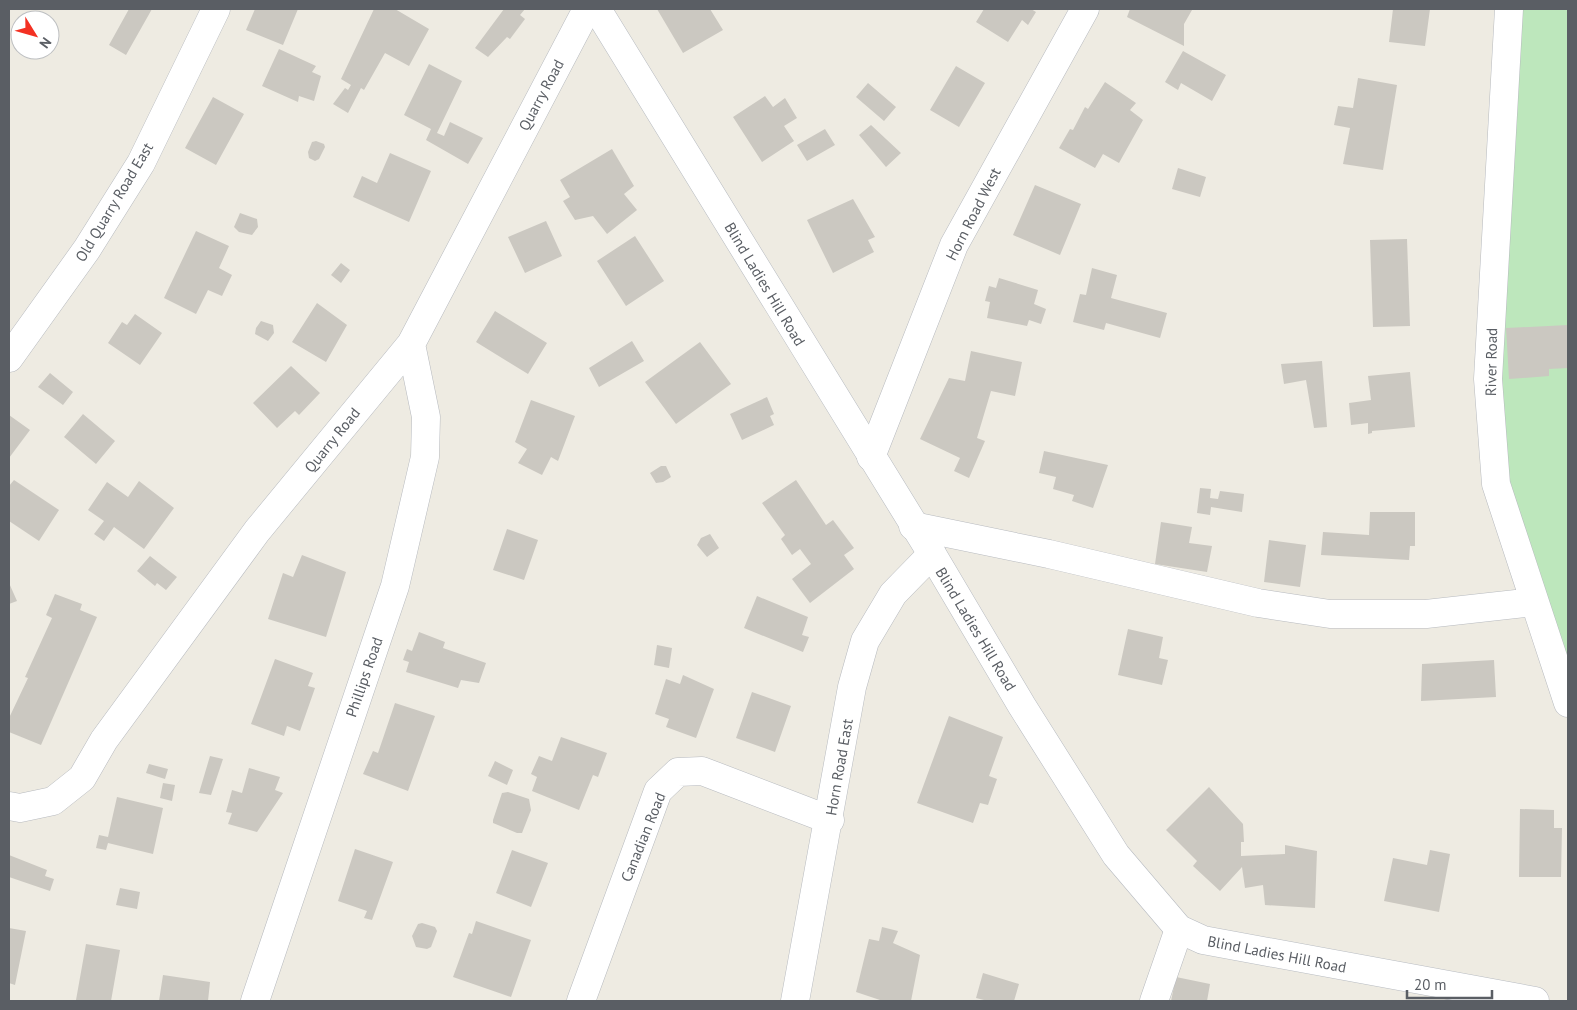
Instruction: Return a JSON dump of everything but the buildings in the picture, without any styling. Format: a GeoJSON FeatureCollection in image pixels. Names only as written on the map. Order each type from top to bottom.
{"type":"FeatureCollection","features":[{"type":"Feature","properties":{"kind":"street","name":"Old Quarry Road East"},"geometry":{"type":"LineString","coordinates":[[9,358],[81,256],[142,163],[216,9]]}},
{"type":"Feature","properties":{"kind":"street","name":"Quarry Road"},"geometry":{"type":"LineString","coordinates":[[9,806],[20,808],[53,801],[82,778],[104,740],[257,532],[411,344],[587,9]]}},
{"type":"Feature","properties":{"kind":"street","name":"Blind Ladies Hill Road"},"geometry":{"type":"LineString","coordinates":[[597,9],[913,526],[932,554],[1022,706],[1116,855],[1179,929],[1203,940],[1227,946],[1535,1001]]}},
{"type":"Feature","properties":{"kind":"street","name":"Horn Road West"},"geometry":{"type":"LineString","coordinates":[[872,457],[954,245],[1085,9]]}},
{"type":"Feature","properties":{"kind":"street","name":"River Road"},"geometry":{"type":"LineString","coordinates":[[1509,9],[1488,379],[1496,484],[1568,703]]}},
{"type":"Feature","properties":{"kind":"street","name":"Phillips Road"},"geometry":{"type":"LineString","coordinates":[[255,1001],[395,586],[425,457],[426,417],[411,344]]}},
{"type":"Feature","properties":{"kind":"street"},"geometry":{"type":"LineString","coordinates":[[913,526],[1048,554],[1258,603],[1330,614],[1426,614],[1534,602]]}},
{"type":"Feature","properties":{"kind":"street","name":"Horn Road East"},"geometry":{"type":"LineString","coordinates":[[795,1001],[830,820],[852,687],[866,641],[893,594],[932,554]]}},
{"type":"Feature","properties":{"kind":"street","name":"Canadian Road"},"geometry":{"type":"LineString","coordinates":[[581,1001],[658,790],[678,772],[702,771],[830,820]]}},
{"type":"Feature","properties":{"kind":"street"},"geometry":{"type":"LineString","coordinates":[[1154,1001],[1179,929]]}},
{"type":"Feature","properties":{"kind":"green space"},"geometry":{"type":"Polygon","coordinates":[[[1509,9],[1568,9],[1568,703],[1496,484],[1509,9]]]}}]}
